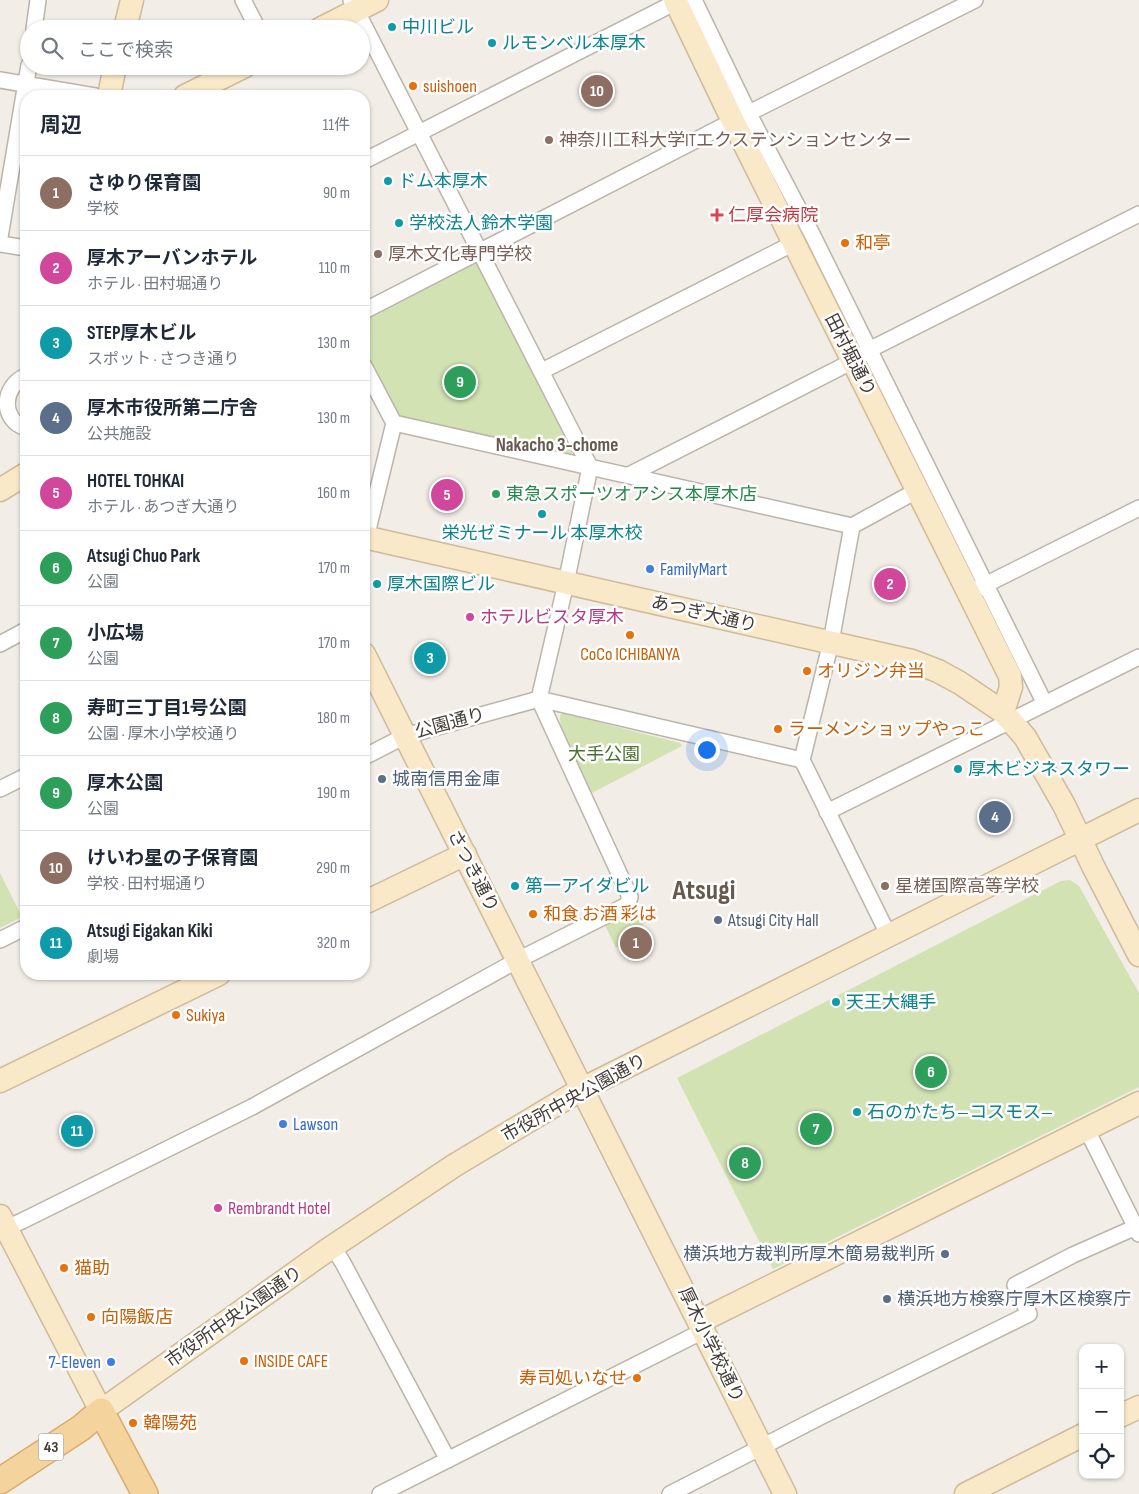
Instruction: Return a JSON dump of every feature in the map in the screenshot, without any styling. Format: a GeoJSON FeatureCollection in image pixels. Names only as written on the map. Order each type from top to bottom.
{"type":"FeatureCollection","features":[{"type":"Feature","properties":{"kind":"main road","name":"43"},"geometry":{"type":"LineString","coordinates":[[0,1481],[80,1428],[101,1411]]}},
{"type":"Feature","properties":{"kind":"main road"},"geometry":{"type":"LineString","coordinates":[[101,1411],[145,1494]]}},
{"type":"Feature","properties":{"kind":"street"},"geometry":{"type":"LineString","coordinates":[[35,20],[38,0]]}},
{"type":"Feature","properties":{"kind":"street"},"geometry":{"type":"LineString","coordinates":[[126,20],[132,0]]}},
{"type":"Feature","properties":{"kind":"street"},"geometry":{"type":"LineString","coordinates":[[243,0],[253,20]]}},
{"type":"Feature","properties":{"kind":"street"},"geometry":{"type":"LineString","coordinates":[[333,20],[354,5],[377,0]]}},
{"type":"Feature","properties":{"kind":"street"},"geometry":{"type":"LineString","coordinates":[[370,307],[741,117],[975,0]]}},
{"type":"Feature","properties":{"kind":"street"},"geometry":{"type":"LineString","coordinates":[[370,158],[682,1]]}},
{"type":"Feature","properties":{"kind":"street","name":"田村堀通り"},"geometry":{"type":"LineString","coordinates":[[682,1],[741,117],[794,243],[861,355],[918,490],[977,589],[1010,676],[1008,717]]}},
{"type":"Feature","properties":{"kind":"street"},"geometry":{"type":"LineString","coordinates":[[354,5],[362,20]]}},
{"type":"Feature","properties":{"kind":"street"},"geometry":{"type":"LineString","coordinates":[[2,1223],[13,1225],[22,1221],[252,1107],[518,960],[627,905],[630,897],[539,699],[590,467],[370,37]]}},
{"type":"Feature","properties":{"kind":"street"},"geometry":{"type":"LineString","coordinates":[[25,90],[27,75]]}},
{"type":"Feature","properties":{"kind":"street"},"geometry":{"type":"LineString","coordinates":[[110,90],[113,75]]}},
{"type":"Feature","properties":{"kind":"street"},"geometry":{"type":"LineString","coordinates":[[198,90],[228,75]]}},
{"type":"Feature","properties":{"kind":"street"},"geometry":{"type":"LineString","coordinates":[[0,80],[60,90]]}},
{"type":"Feature","properties":{"kind":"street"},"geometry":{"type":"LineString","coordinates":[[741,117],[812,234],[861,355],[977,589],[1045,704]]}},
{"type":"Feature","properties":{"kind":"street"},"geometry":{"type":"LineString","coordinates":[[0,237],[20,119]]}},
{"type":"Feature","properties":{"kind":"street"},"geometry":{"type":"LineString","coordinates":[[629,475],[1139,214]]}},
{"type":"Feature","properties":{"kind":"street"},"geometry":{"type":"LineString","coordinates":[[542,371],[794,243]]}},
{"type":"Feature","properties":{"kind":"street"},"geometry":{"type":"LineString","coordinates":[[0,244],[20,247]]}},
{"type":"Feature","properties":{"kind":"street"},"geometry":{"type":"LineString","coordinates":[[370,377],[394,423],[370,517]]}},
{"type":"Feature","properties":{"kind":"street"},"geometry":{"type":"LineString","coordinates":[[20,380],[12,385],[8,394],[7,404],[10,413],[20,424]]}},
{"type":"Feature","properties":{"kind":"street"},"geometry":{"type":"LineString","coordinates":[[394,423],[852,526],[918,490]]}},
{"type":"Feature","properties":{"kind":"street"},"geometry":{"type":"LineString","coordinates":[[0,490],[20,478]]}},
{"type":"Feature","properties":{"kind":"street"},"geometry":{"type":"LineString","coordinates":[[977,589],[1139,508]]}},
{"type":"Feature","properties":{"kind":"street"},"geometry":{"type":"LineString","coordinates":[[852,526],[831,642],[802,760],[889,936]]}},
{"type":"Feature","properties":{"kind":"street","name":"あつぎ大通り"},"geometry":{"type":"LineString","coordinates":[[370,538],[831,642],[912,661],[938,670],[960,682],[1008,717],[1025,737],[1064,805],[1080,840]]}},
{"type":"Feature","properties":{"kind":"street"},"geometry":{"type":"LineString","coordinates":[[0,644],[20,633]]}},
{"type":"Feature","properties":{"kind":"street"},"geometry":{"type":"LineString","coordinates":[[827,812],[1008,717],[1045,704],[1139,658]]}},
{"type":"Feature","properties":{"kind":"street","name":"さつき通り"},"geometry":{"type":"LineString","coordinates":[[370,666],[582,1089]]}},
{"type":"Feature","properties":{"kind":"street"},"geometry":{"type":"LineString","coordinates":[[539,699],[802,760]]}},
{"type":"Feature","properties":{"kind":"street","name":"公園通り"},"geometry":{"type":"LineString","coordinates":[[370,754],[405,736],[539,699]]}},
{"type":"Feature","properties":{"kind":"street"},"geometry":{"type":"LineString","coordinates":[[0,789],[20,779]]}},
{"type":"Feature","properties":{"kind":"street","name":"市役所中央公園通り"},"geometry":{"type":"LineString","coordinates":[[101,1411],[333,1247],[455,1166],[582,1089],[1139,810]]}},
{"type":"Feature","properties":{"kind":"street"},"geometry":{"type":"LineString","coordinates":[[1080,840],[1139,955]]}},
{"type":"Feature","properties":{"kind":"street"},"geometry":{"type":"LineString","coordinates":[[370,900],[465,854]]}},
{"type":"Feature","properties":{"kind":"street"},"geometry":{"type":"LineString","coordinates":[[0,940],[20,930]]}},
{"type":"Feature","properties":{"kind":"street"},"geometry":{"type":"LineString","coordinates":[[0,1081],[207,980]]}},
{"type":"Feature","properties":{"kind":"street","name":"厚木小学校通り"},"geometry":{"type":"LineString","coordinates":[[582,1089],[785,1494]]}},
{"type":"Feature","properties":{"kind":"street"},"geometry":{"type":"LineString","coordinates":[[380,1494],[701,1326],[1086,1128],[1139,1103]]}},
{"type":"Feature","properties":{"kind":"street"},"geometry":{"type":"LineString","coordinates":[[670,1494],[1028,1314],[1015,1285],[1065,1259],[1137,1230],[1086,1128]]}},
{"type":"Feature","properties":{"kind":"street"},"geometry":{"type":"LineString","coordinates":[[2,1223],[101,1411]]}},
{"type":"Feature","properties":{"kind":"street"},"geometry":{"type":"LineString","coordinates":[[333,1247],[348,1271],[448,1460]]}},
{"type":"Feature","properties":{"kind":"street"},"geometry":{"type":"LineString","coordinates":[[1124,1414],[1139,1407]]}},
{"type":"Feature","properties":{"kind":"street"},"geometry":{"type":"LineString","coordinates":[[966,1494],[1079,1437]]}},
{"type":"Feature","properties":{"kind":"green space"},"geometry":{"type":"Polygon","coordinates":[[[473,262],[478,264],[574,451],[570,456],[398,416],[370,360],[370,315],[473,262]]]}},
{"type":"Feature","properties":{"kind":"green space","name":"大手公園"},"geometry":{"type":"Polygon","coordinates":[[[562,713],[680,743],[682,746],[590,794],[561,732],[560,716],[562,713]]]}},
{"type":"Feature","properties":{"kind":"green space"},"geometry":{"type":"Polygon","coordinates":[[[0,873],[20,913],[20,918],[0,928],[0,873]]]}},
{"type":"Feature","properties":{"kind":"green space"},"geometry":{"type":"Polygon","coordinates":[[[1070,880],[1079,886],[1139,993],[1139,1087],[773,1269],[677,1078],[1061,881],[1070,880]]]}},
{"type":"Feature","properties":{"kind":"green space"},"geometry":{"type":"Polygon","coordinates":[[[640,905],[648,922],[631,930],[632,939],[616,948],[604,923],[640,905]]]}},
{"type":"Feature","properties":{"kind":"place","name":"中川ビル"},"geometry":{"type":"Point","coordinates":[392,27]}},
{"type":"Feature","properties":{"kind":"place","name":"ルモンベル本厚木"},"geometry":{"type":"Point","coordinates":[492,43]}},
{"type":"Feature","properties":{"kind":"place","name":"suishoen"},"geometry":{"type":"Point","coordinates":[413,86]}},
{"type":"Feature","properties":{"kind":"place","name":"けいわ星の子保育園"},"geometry":{"type":"Point","coordinates":[597,91]}},
{"type":"Feature","properties":{"kind":"place","name":"神奈川工科大学ITエクステンションセンター"},"geometry":{"type":"Point","coordinates":[549,140]}},
{"type":"Feature","properties":{"kind":"place","name":"ドム本厚木"},"geometry":{"type":"Point","coordinates":[388,181]}},
{"type":"Feature","properties":{"kind":"place","name":"仁厚会病院"},"geometry":{"type":"Point","coordinates":[717,215]}},
{"type":"Feature","properties":{"kind":"place","name":"学校法人鈴木学園"},"geometry":{"type":"Point","coordinates":[399,223]}},
{"type":"Feature","properties":{"kind":"place","name":"和亭"},"geometry":{"type":"Point","coordinates":[845,243]}},
{"type":"Feature","properties":{"kind":"place","name":"厚木文化専門学校"},"geometry":{"type":"Point","coordinates":[378,254]}},
{"type":"Feature","properties":{"kind":"place","name":"厚木公園"},"geometry":{"type":"Point","coordinates":[460,382]}},
{"type":"Feature","properties":{"kind":"place","name":"東急スポーツオアシス本厚木店"},"geometry":{"type":"Point","coordinates":[496,494]}},
{"type":"Feature","properties":{"kind":"place","name":"HOTEL TOHKAI"},"geometry":{"type":"Point","coordinates":[447,495]}},
{"type":"Feature","properties":{"kind":"place","name":"栄光ゼミナール 本厚木校"},"geometry":{"type":"Point","coordinates":[542,514]}},
{"type":"Feature","properties":{"kind":"place","name":"FamilyMart"},"geometry":{"type":"Point","coordinates":[650,569]}},
{"type":"Feature","properties":{"kind":"place","name":"厚木国際ビル"},"geometry":{"type":"Point","coordinates":[377,584]}},
{"type":"Feature","properties":{"kind":"place","name":"厚木アーバンホテル"},"geometry":{"type":"Point","coordinates":[890,584]}},
{"type":"Feature","properties":{"kind":"place","name":"ホテルビスタ厚木"},"geometry":{"type":"Point","coordinates":[470,617]}},
{"type":"Feature","properties":{"kind":"place","name":"CoCo ICHIBANYA"},"geometry":{"type":"Point","coordinates":[630,635]}},
{"type":"Feature","properties":{"kind":"place","name":"STEP厚木ビル"},"geometry":{"type":"Point","coordinates":[430,658]}},
{"type":"Feature","properties":{"kind":"place","name":"オリジン弁当"},"geometry":{"type":"Point","coordinates":[807,671]}},
{"type":"Feature","properties":{"kind":"place","name":"ラーメンショップやっこ"},"geometry":{"type":"Point","coordinates":[778,729]}},
{"type":"Feature","properties":{"kind":"place","name":"厚木ビジネスタワー"},"geometry":{"type":"Point","coordinates":[958,769]}},
{"type":"Feature","properties":{"kind":"place","name":"城南信用金庫"},"geometry":{"type":"Point","coordinates":[382,779]}},
{"type":"Feature","properties":{"kind":"place","name":"厚木市役所第二庁舎"},"geometry":{"type":"Point","coordinates":[995,817]}},
{"type":"Feature","properties":{"kind":"place","name":"第一アイダビル"},"geometry":{"type":"Point","coordinates":[515,886]}},
{"type":"Feature","properties":{"kind":"place","name":"星槎国際高等学校"},"geometry":{"type":"Point","coordinates":[885,886]}},
{"type":"Feature","properties":{"kind":"place","name":"和食 お酒 彩は"},"geometry":{"type":"Point","coordinates":[533,914]}},
{"type":"Feature","properties":{"kind":"place","name":"Atsugi City Hall"},"geometry":{"type":"Point","coordinates":[718,920]}},
{"type":"Feature","properties":{"kind":"place","name":"さゆり保育園"},"geometry":{"type":"Point","coordinates":[636,943]}},
{"type":"Feature","properties":{"kind":"place","name":"天王大縄手"},"geometry":{"type":"Point","coordinates":[836,1002]}},
{"type":"Feature","properties":{"kind":"place","name":"Sukiya"},"geometry":{"type":"Point","coordinates":[176,1015]}},
{"type":"Feature","properties":{"kind":"place","name":"Atsugi Chuo Park"},"geometry":{"type":"Point","coordinates":[931,1072]}},
{"type":"Feature","properties":{"kind":"place","name":"石のかたち—コスモス—"},"geometry":{"type":"Point","coordinates":[857,1112]}},
{"type":"Feature","properties":{"kind":"place","name":"Lawson"},"geometry":{"type":"Point","coordinates":[283,1124]}},
{"type":"Feature","properties":{"kind":"place","name":"小広場"},"geometry":{"type":"Point","coordinates":[816,1129]}},
{"type":"Feature","properties":{"kind":"place","name":"Atsugi Eigakan Kiki"},"geometry":{"type":"Point","coordinates":[77,1131]}},
{"type":"Feature","properties":{"kind":"place","name":"寿町三丁目1号公園"},"geometry":{"type":"Point","coordinates":[745,1163]}},
{"type":"Feature","properties":{"kind":"place","name":"Rembrandt Hotel"},"geometry":{"type":"Point","coordinates":[218,1208]}},
{"type":"Feature","properties":{"kind":"place","name":"横浜地方裁判所厚木簡易裁判所"},"geometry":{"type":"Point","coordinates":[945,1254]}},
{"type":"Feature","properties":{"kind":"place","name":"猫助"},"geometry":{"type":"Point","coordinates":[64,1268]}},
{"type":"Feature","properties":{"kind":"place","name":"横浜地方検察庁厚木区検察庁"},"geometry":{"type":"Point","coordinates":[887,1299]}},
{"type":"Feature","properties":{"kind":"place","name":"向陽飯店"},"geometry":{"type":"Point","coordinates":[91,1317]}},
{"type":"Feature","properties":{"kind":"place","name":"INSIDE CAFE"},"geometry":{"type":"Point","coordinates":[244,1361]}},
{"type":"Feature","properties":{"kind":"place","name":"7-Eleven"},"geometry":{"type":"Point","coordinates":[111,1362]}},
{"type":"Feature","properties":{"kind":"place","name":"寿司処いなせ"},"geometry":{"type":"Point","coordinates":[637,1378]}},
{"type":"Feature","properties":{"kind":"place","name":"韓陽苑"},"geometry":{"type":"Point","coordinates":[133,1423]}},
{"type":"Feature","properties":{"kind":"district","name":"Nakacho 3-chome"},"geometry":{"type":"Point","coordinates":[557,445]}},
{"type":"Feature","properties":{"kind":"district","name":"Atsugi"},"geometry":{"type":"Point","coordinates":[704,890]}}]}
